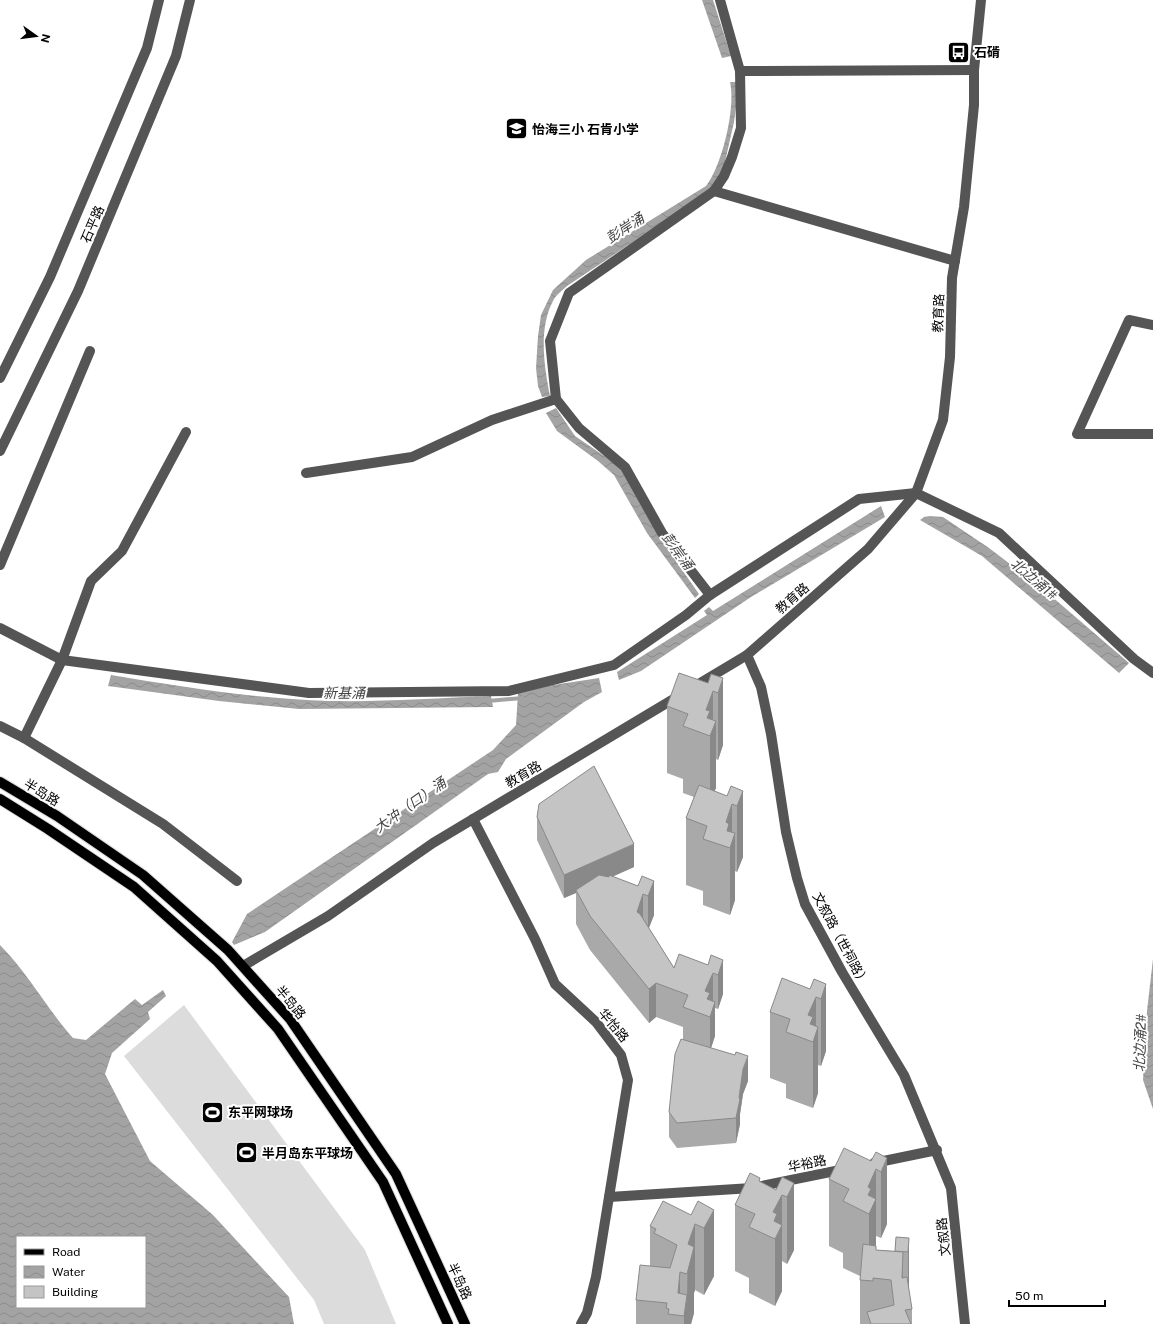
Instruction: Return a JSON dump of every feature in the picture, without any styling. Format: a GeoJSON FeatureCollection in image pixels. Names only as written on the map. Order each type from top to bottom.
{"type":"FeatureCollection","features":[{"type":"Feature","properties":{"kind":"main road","name":"半岛路"},"geometry":{"type":"LineString","coordinates":[[0,782],[57,816],[143,875],[228,950],[290,1019],[396,1174],[465,1324]]}},
{"type":"Feature","properties":{"kind":"main road"},"geometry":{"type":"LineString","coordinates":[[0,800],[48,829],[134,887],[217,961],[278,1029],[383,1182],[448,1324]]}},
{"type":"Feature","properties":{"kind":"street","name":"石平路"},"geometry":{"type":"LineString","coordinates":[[0,378],[50,277],[147,48],[159,0]]}},
{"type":"Feature","properties":{"kind":"street","name":"石平路"},"geometry":{"type":"LineString","coordinates":[[0,451],[81,284],[176,56],[190,0]]}},
{"type":"Feature","properties":{"kind":"street"},"geometry":{"type":"LineString","coordinates":[[710,595],[662,533],[625,467],[579,428],[556,399],[550,341],[569,293],[714,191],[724,176],[732,158],[741,128],[740,71],[720,0]]}},
{"type":"Feature","properties":{"kind":"street","name":"教育路"},"geometry":{"type":"LineString","coordinates":[[243,966],[328,916],[432,843],[747,655],[868,549],[916,494],[943,420],[950,357],[952,278],[964,206],[974,105],[974,70],[981,0]]}},
{"type":"Feature","properties":{"kind":"street"},"geometry":{"type":"LineString","coordinates":[[740,71],[974,70]]}},
{"type":"Feature","properties":{"kind":"street"},"geometry":{"type":"LineString","coordinates":[[714,191],[955,262]]}},
{"type":"Feature","properties":{"kind":"street"},"geometry":{"type":"LineString","coordinates":[[1153,325],[1129,320],[1077,434],[1153,434]]}},
{"type":"Feature","properties":{"kind":"street"},"geometry":{"type":"LineString","coordinates":[[0,565],[90,352]]}},
{"type":"Feature","properties":{"kind":"street"},"geometry":{"type":"LineString","coordinates":[[306,473],[412,457],[492,420],[556,399]]}},
{"type":"Feature","properties":{"kind":"street"},"geometry":{"type":"LineString","coordinates":[[24,738],[62,660],[91,581],[122,551],[186,432]]}},
{"type":"Feature","properties":{"kind":"street"},"geometry":{"type":"LineString","coordinates":[[0,628],[62,660],[309,693],[509,691],[614,665],[686,615],[710,595],[859,499],[916,494],[999,533],[1134,659],[1153,673]]}},
{"type":"Feature","properties":{"kind":"street","name":"文叙路（世祠路）"},"geometry":{"type":"LineString","coordinates":[[747,655],[760,687],[771,734],[786,832],[805,904],[842,972],[904,1075],[937,1150]]}},
{"type":"Feature","properties":{"kind":"street"},"geometry":{"type":"LineString","coordinates":[[0,726],[24,738],[163,824],[237,881]]}},
{"type":"Feature","properties":{"kind":"street","name":"华怡路"},"geometry":{"type":"LineString","coordinates":[[473,819],[535,939],[555,984],[596,1022],[622,1055],[628,1080],[596,1277],[587,1313],[581,1324]]}},
{"type":"Feature","properties":{"kind":"street"},"geometry":{"type":"LineString","coordinates":[[867,1164],[937,1150]]}},
{"type":"Feature","properties":{"kind":"street","name":"文叙路"},"geometry":{"type":"LineString","coordinates":[[937,1150],[951,1188],[965,1324]]}},
{"type":"Feature","properties":{"kind":"street","name":"华裕路"},"geometry":{"type":"LineString","coordinates":[[608,1197],[752,1188],[852,1168]]}},
{"type":"Feature","properties":{"kind":"shaded area","name":"半月岛东平球场"},"geometry":{"type":"Polygon","coordinates":[[[184,1005],[365,1250],[396,1324],[324,1324],[314,1300],[124,1056],[184,1005]]]}},
{"type":"Feature","properties":{"kind":"water"},"geometry":{"type":"Polygon","coordinates":[[[702,0],[713,0],[731,56],[722,58],[702,0]]]}},
{"type":"Feature","properties":{"kind":"water"},"geometry":{"type":"Polygon","coordinates":[[[730,82],[736,82],[738,93],[734,122],[722,175],[713,188],[567,286],[555,297],[549,310],[544,334],[544,360],[550,396],[542,397],[538,386],[536,368],[538,336],[541,315],[553,290],[586,260],[706,186],[717,165],[726,136],[731,106],[730,82]]]}},
{"type":"Feature","properties":{"kind":"water"},"geometry":{"type":"Polygon","coordinates":[[[556,408],[575,436],[619,466],[659,537],[699,594],[695,598],[647,533],[614,475],[598,461],[557,431],[546,413],[556,408]]]}},
{"type":"Feature","properties":{"kind":"water"},"geometry":{"type":"Polygon","coordinates":[[[881,506],[885,517],[751,597],[641,671],[619,680],[617,672],[707,615],[704,611],[709,607],[713,611],[881,506]]]}},
{"type":"Feature","properties":{"kind":"water"},"geometry":{"type":"Polygon","coordinates":[[[924,517],[943,517],[989,548],[1043,589],[1129,663],[1119,673],[982,556],[920,520],[924,517]]]}},
{"type":"Feature","properties":{"kind":"water"},"geometry":{"type":"Polygon","coordinates":[[[111,675],[220,692],[302,700],[370,701],[491,696],[493,707],[299,709],[219,701],[108,686],[111,675]]]}},
{"type":"Feature","properties":{"kind":"water"},"geometry":{"type":"Polygon","coordinates":[[[599,678],[602,692],[584,702],[506,759],[498,772],[488,774],[265,932],[234,945],[232,942],[247,914],[493,750],[516,725],[518,693],[527,689],[599,678]]]}},
{"type":"Feature","properties":{"kind":"water"},"geometry":{"type":"Polygon","coordinates":[[[0,945],[20,967],[73,1038],[86,1040],[135,999],[142,1005],[163,990],[166,996],[148,1012],[150,1019],[112,1053],[105,1074],[150,1161],[213,1215],[289,1297],[294,1324],[0,1324],[0,945]]]}},
{"type":"Feature","properties":{"kind":"water"},"geometry":{"type":"Polygon","coordinates":[[[1153,959],[1153,1109],[1143,1080],[1147,1011],[1153,959]]]}},
{"type":"Feature","properties":{"kind":"building"},"geometry":{"type":"Polygon","coordinates":[[[679,673],[708,683],[711,674],[723,678],[718,693],[713,691],[706,710],[710,711],[707,718],[716,721],[710,736],[683,726],[688,714],[667,706],[679,673]]]}},
{"type":"Feature","properties":{"kind":"building"},"geometry":{"type":"Polygon","coordinates":[[[594,766],[634,844],[564,875],[537,817],[539,804],[594,766]]]}},
{"type":"Feature","properties":{"kind":"building"},"geometry":{"type":"Polygon","coordinates":[[[699,785],[727,796],[731,786],[743,791],[737,806],[732,804],[726,822],[729,824],[727,831],[735,833],[730,848],[703,839],[707,826],[686,818],[699,785]]]}},
{"type":"Feature","properties":{"kind":"building"},"geometry":{"type":"Polygon","coordinates":[[[599,875],[609,877],[609,875],[638,886],[642,876],[654,881],[648,896],[643,894],[637,912],[640,914],[674,968],[679,954],[708,965],[711,955],[723,960],[718,975],[713,973],[705,991],[710,993],[707,999],[715,1002],[710,1017],[683,1007],[688,995],[656,983],[649,989],[590,916],[576,890],[599,875]]]}},
{"type":"Feature","properties":{"kind":"building"},"geometry":{"type":"Polygon","coordinates":[[[782,978],[810,989],[814,979],[826,984],[821,999],[816,997],[808,1015],[813,1017],[810,1024],[818,1027],[813,1042],[786,1032],[790,1019],[770,1012],[782,978]]]}},
{"type":"Feature","properties":{"kind":"building"},"geometry":{"type":"Polygon","coordinates":[[[681,1039],[735,1055],[736,1052],[748,1056],[743,1069],[740,1099],[736,1118],[677,1123],[669,1112],[675,1054],[681,1039]]]}},
{"type":"Feature","properties":{"kind":"building"},"geometry":{"type":"Polygon","coordinates":[[[844,1148],[871,1161],[876,1152],[887,1158],[881,1172],[876,1169],[868,1187],[871,1189],[868,1195],[876,1199],[869,1214],[843,1201],[849,1189],[829,1179],[844,1148]]]}},
{"type":"Feature","properties":{"kind":"building"},"geometry":{"type":"Polygon","coordinates":[[[750,1173],[760,1178],[759,1181],[776,1190],[782,1177],[794,1183],[787,1197],[782,1195],[773,1212],[777,1214],[774,1221],[782,1225],[775,1239],[749,1227],[755,1214],[735,1205],[750,1173]]]}},
{"type":"Feature","properties":{"kind":"building"},"geometry":{"type":"Polygon","coordinates":[[[663,1201],[691,1215],[698,1201],[714,1210],[704,1228],[695,1224],[688,1244],[694,1247],[687,1274],[680,1272],[678,1293],[687,1295],[684,1316],[668,1314],[669,1309],[666,1308],[667,1303],[636,1300],[640,1265],[670,1268],[677,1245],[654,1233],[656,1229],[650,1226],[663,1201]]]}},
{"type":"Feature","properties":{"kind":"building"},"geometry":{"type":"Polygon","coordinates":[[[896,1237],[909,1238],[908,1252],[895,1251],[896,1237]]]}},
{"type":"Feature","properties":{"kind":"building"},"geometry":{"type":"Polygon","coordinates":[[[863,1244],[876,1246],[876,1250],[903,1252],[902,1278],[907,1277],[912,1309],[905,1310],[911,1324],[871,1324],[867,1312],[894,1305],[891,1280],[873,1278],[873,1281],[860,1280],[863,1244]]]}},
{"type":"Feature","properties":{"kind":"waterway","name":"新基涌"},"geometry":{"type":"LineString","coordinates":[[488,701],[523,698]]}},
{"type":"Feature","properties":{"kind":"place","name":"石𬒔"},"geometry":{"type":"Point","coordinates":[959,52]}},
{"type":"Feature","properties":{"kind":"place","name":"怡海三小 石肯小学"},"geometry":{"type":"Point","coordinates":[516,129]}},
{"type":"Feature","properties":{"kind":"place","name":"东平网球场"},"geometry":{"type":"Point","coordinates":[212,1112]}},
{"type":"Feature","properties":{"kind":"place","name":"半月岛东平球场"},"geometry":{"type":"Point","coordinates":[247,1153]}},
{"type":"Feature","properties":{"kind":"water label","name":"彭岸涌"},"geometry":{"type":"Point","coordinates":[625,228]}},
{"type":"Feature","properties":{"kind":"water label","name":"彭岸涌"},"geometry":{"type":"Point","coordinates":[678,551]}},
{"type":"Feature","properties":{"kind":"water label","name":"北边涌1#"},"geometry":{"type":"Point","coordinates":[1034,579]}},
{"type":"Feature","properties":{"kind":"water label","name":"大冲（口）涌"},"geometry":{"type":"Point","coordinates":[410,805]}},
{"type":"Feature","properties":{"kind":"water label","name":"北边涌2#"},"geometry":{"type":"Point","coordinates":[1140,1043]}}]}
